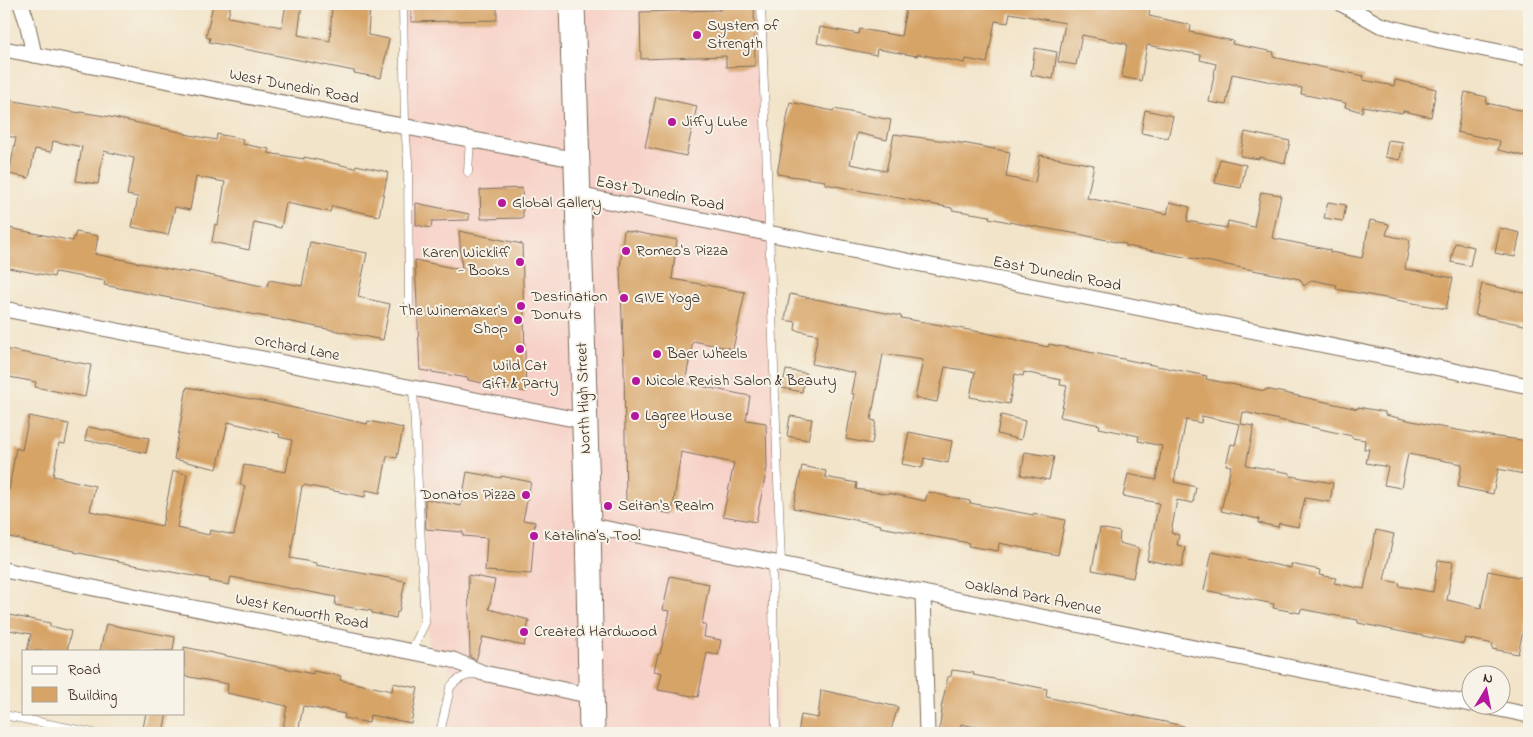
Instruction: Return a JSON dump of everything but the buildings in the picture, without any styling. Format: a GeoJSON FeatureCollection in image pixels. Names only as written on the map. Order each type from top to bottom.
{"type":"FeatureCollection","features":[{"type":"Feature","properties":{"kind":"main road","name":"North High Street"},"geometry":{"type":"LineString","coordinates":[[572,4],[588,525],[592,733]]}},
{"type":"Feature","properties":{"kind":"street"},"geometry":{"type":"LineString","coordinates":[[21,4],[34,55]]}},
{"type":"Feature","properties":{"kind":"street"},"geometry":{"type":"LineString","coordinates":[[1342,4],[1380,25],[1440,40],[1529,58]]}},
{"type":"Feature","properties":{"kind":"street","name":"West Dunedin Road"},"geometry":{"type":"LineString","coordinates":[[4,49],[577,160]]}},
{"type":"Feature","properties":{"kind":"street","name":"East Dunedin Road"},"geometry":{"type":"LineString","coordinates":[[578,195],[1529,386]]}},
{"type":"Feature","properties":{"kind":"street","name":"Orchard Lane"},"geometry":{"type":"LineString","coordinates":[[4,309],[584,421]]}},
{"type":"Feature","properties":{"kind":"street","name":"Oakland Park Avenue"},"geometry":{"type":"LineString","coordinates":[[588,525],[1460,702]]}},
{"type":"Feature","properties":{"kind":"street","name":"West Kenworth Road"},"geometry":{"type":"LineString","coordinates":[[4,570],[453,660],[483,673],[592,696]]}},
{"type":"Feature","properties":{"kind":"street"},"geometry":{"type":"LineString","coordinates":[[923,593],[927,733]]}},
{"type":"Feature","properties":{"kind":"street"},"geometry":{"type":"LineString","coordinates":[[1510,711],[1529,715]]}},
{"type":"Feature","properties":{"kind":"lane"},"geometry":{"type":"LineString","coordinates":[[403,4],[405,127],[408,161],[409,312]]}},
{"type":"Feature","properties":{"kind":"lane"},"geometry":{"type":"LineString","coordinates":[[761,4],[769,234],[776,563],[776,733]]}},
{"type":"Feature","properties":{"kind":"lane"},"geometry":{"type":"LineString","coordinates":[[468,172],[470,139]]}},
{"type":"Feature","properties":{"kind":"lane"},"geometry":{"type":"LineString","coordinates":[[411,652],[424,623],[413,388]]}},
{"type":"Feature","properties":{"kind":"lane"},"geometry":{"type":"LineString","coordinates":[[440,733],[450,688],[453,683],[467,675],[483,673]]}},
{"type":"Feature","properties":{"kind":"lane"},"geometry":{"type":"LineString","coordinates":[[4,715],[58,730],[93,733]]}},
{"type":"Feature","properties":{"kind":"shaded area"},"geometry":{"type":"Polygon","coordinates":[[[402,4],[762,4],[768,230],[787,579],[776,578],[778,733],[443,733],[455,674],[429,647],[405,133],[402,4]]]}},
{"type":"Feature","properties":{"kind":"place","name":"System of Strength"},"geometry":{"type":"Point","coordinates":[697,35]}},
{"type":"Feature","properties":{"kind":"place","name":"Jiffy Lube"},"geometry":{"type":"Point","coordinates":[672,122]}},
{"type":"Feature","properties":{"kind":"place","name":"Global Gallery"},"geometry":{"type":"Point","coordinates":[502,203]}},
{"type":"Feature","properties":{"kind":"place","name":"Romeo's Pizza"},"geometry":{"type":"Point","coordinates":[626,251]}},
{"type":"Feature","properties":{"kind":"place","name":"Karen Wickliff - Books"},"geometry":{"type":"Point","coordinates":[520,262]}},
{"type":"Feature","properties":{"kind":"place","name":"GIVE Yoga"},"geometry":{"type":"Point","coordinates":[624,298]}},
{"type":"Feature","properties":{"kind":"place","name":"Destination Donuts"},"geometry":{"type":"Point","coordinates":[521,306]}},
{"type":"Feature","properties":{"kind":"place","name":"The Winemaker's Shop"},"geometry":{"type":"Point","coordinates":[518,320]}},
{"type":"Feature","properties":{"kind":"place","name":"Wild Cat Gift & Party"},"geometry":{"type":"Point","coordinates":[520,349]}},
{"type":"Feature","properties":{"kind":"place","name":"Baer Wheels"},"geometry":{"type":"Point","coordinates":[657,354]}},
{"type":"Feature","properties":{"kind":"place","name":"Nicole Revish Salon & Beauty"},"geometry":{"type":"Point","coordinates":[636,381]}},
{"type":"Feature","properties":{"kind":"place","name":"Lagree House"},"geometry":{"type":"Point","coordinates":[635,416]}},
{"type":"Feature","properties":{"kind":"place","name":"Donatos Pizza"},"geometry":{"type":"Point","coordinates":[526,495]}},
{"type":"Feature","properties":{"kind":"place","name":"Seitan's Realm"},"geometry":{"type":"Point","coordinates":[608,506]}},
{"type":"Feature","properties":{"kind":"place","name":"Katalina’s, Too!"},"geometry":{"type":"Point","coordinates":[534,536]}},
{"type":"Feature","properties":{"kind":"place","name":"Created Hardwood"},"geometry":{"type":"Point","coordinates":[524,632]}}]}
